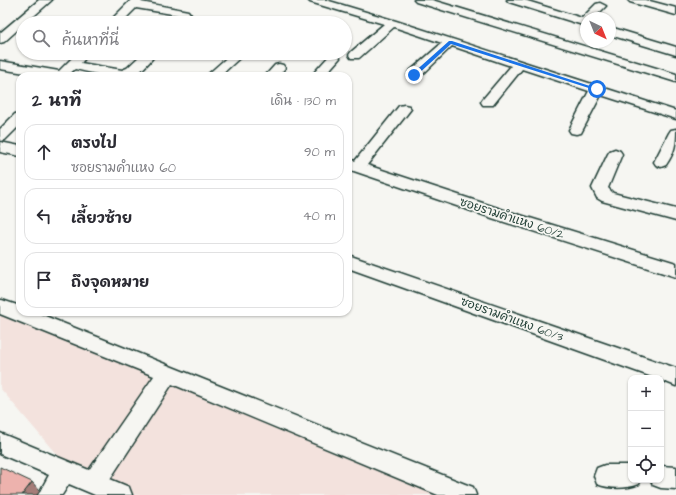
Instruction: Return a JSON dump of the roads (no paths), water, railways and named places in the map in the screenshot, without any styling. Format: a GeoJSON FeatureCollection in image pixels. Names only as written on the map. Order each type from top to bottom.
{"type":"FeatureCollection","features":[{"type":"Feature","properties":{"kind":"street"},"geometry":{"type":"LineString","coordinates":[[27,16],[46,0]]}},
{"type":"Feature","properties":{"kind":"street"},"geometry":{"type":"LineString","coordinates":[[314,0],[392,23],[676,115]]}},
{"type":"Feature","properties":{"kind":"street"},"geometry":{"type":"LineString","coordinates":[[420,0],[676,78]]}},
{"type":"Feature","properties":{"kind":"street"},"geometry":{"type":"LineString","coordinates":[[513,0],[580,19]]}},
{"type":"Feature","properties":{"kind":"street"},"geometry":{"type":"LineString","coordinates":[[634,0],[676,12]]}},
{"type":"Feature","properties":{"kind":"street"},"geometry":{"type":"LineString","coordinates":[[121,16],[135,2],[184,13],[184,16]]}},
{"type":"Feature","properties":{"kind":"street"},"geometry":{"type":"LineString","coordinates":[[594,12],[600,6]]}},
{"type":"Feature","properties":{"kind":"street"},"geometry":{"type":"LineString","coordinates":[[355,55],[392,23]]}},
{"type":"Feature","properties":{"kind":"street"},"geometry":{"type":"LineString","coordinates":[[0,39],[16,25]]}},
{"type":"Feature","properties":{"kind":"street"},"geometry":{"type":"LineString","coordinates":[[616,33],[676,51]]}},
{"type":"Feature","properties":{"kind":"street"},"geometry":{"type":"LineString","coordinates":[[414,75],[450,42]]}},
{"type":"Feature","properties":{"kind":"street"},"geometry":{"type":"LineString","coordinates":[[65,72],[76,60]]}},
{"type":"Feature","properties":{"kind":"street"},"geometry":{"type":"LineString","coordinates":[[129,72],[143,60]]}},
{"type":"Feature","properties":{"kind":"street"},"geometry":{"type":"LineString","coordinates":[[217,72],[231,60]]}},
{"type":"Feature","properties":{"kind":"street"},"geometry":{"type":"LineString","coordinates":[[321,72],[332,60]]}},
{"type":"Feature","properties":{"kind":"street"},"geometry":{"type":"LineString","coordinates":[[488,102],[519,64]]}},
{"type":"Feature","properties":{"kind":"street"},"geometry":{"type":"LineString","coordinates":[[71,65],[111,72]]}},
{"type":"Feature","properties":{"kind":"street"},"geometry":{"type":"LineString","coordinates":[[0,66],[37,72]]}},
{"type":"Feature","properties":{"kind":"street"},"geometry":{"type":"LineString","coordinates":[[576,130],[597,89]]}},
{"type":"Feature","properties":{"kind":"street"},"geometry":{"type":"LineString","coordinates":[[353,165],[404,110]]}},
{"type":"Feature","properties":{"kind":"street"},"geometry":{"type":"LineString","coordinates":[[0,137],[16,121]]}},
{"type":"Feature","properties":{"kind":"street"},"geometry":{"type":"LineString","coordinates":[[661,162],[676,133]]}},
{"type":"Feature","properties":{"kind":"street"},"geometry":{"type":"LineString","coordinates":[[0,147],[16,149]]}},
{"type":"Feature","properties":{"kind":"street"},"geometry":{"type":"LineString","coordinates":[[615,154],[600,188],[603,194],[676,215]]}},
{"type":"Feature","properties":{"kind":"street","name":"ซอยรามคำแหง 60/2"},"geometry":{"type":"LineString","coordinates":[[353,165],[498,214],[676,270]]}},
{"type":"Feature","properties":{"kind":"street","name":"ซอยรามคำแหง 60/3"},"geometry":{"type":"LineString","coordinates":[[352,262],[676,377]]}},
{"type":"Feature","properties":{"kind":"street"},"geometry":{"type":"LineString","coordinates":[[2,307],[16,313]]}},
{"type":"Feature","properties":{"kind":"street"},"geometry":{"type":"LineString","coordinates":[[25,316],[465,495]]}},
{"type":"Feature","properties":{"kind":"street"},"geometry":{"type":"LineString","coordinates":[[94,483],[168,373]]}},
{"type":"Feature","properties":{"kind":"street"},"geometry":{"type":"LineString","coordinates":[[0,443],[121,495]]}},
{"type":"Feature","properties":{"kind":"street"},"geometry":{"type":"LineString","coordinates":[[49,495],[65,471]]}},
{"type":"Feature","properties":{"kind":"street"},"geometry":{"type":"LineString","coordinates":[[605,476],[628,476]]}},
{"type":"Feature","properties":{"kind":"street"},"geometry":{"type":"LineString","coordinates":[[664,477],[676,478]]}}]}
